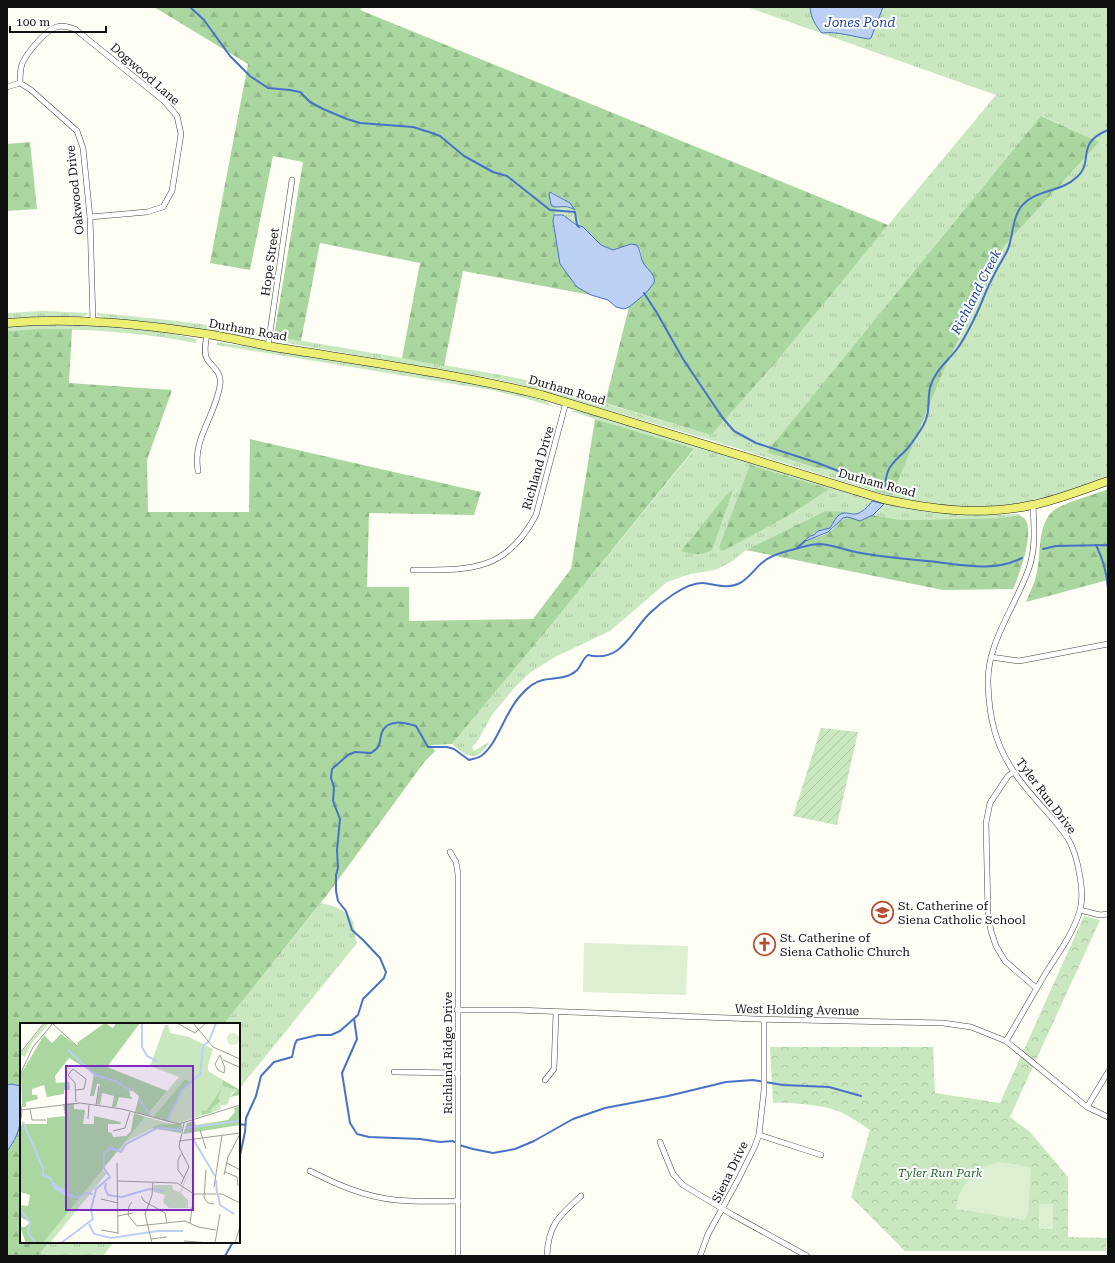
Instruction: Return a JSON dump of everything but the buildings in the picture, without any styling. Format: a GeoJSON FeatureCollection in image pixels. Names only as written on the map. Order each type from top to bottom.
{"type":"FeatureCollection","features":[{"type":"Feature","properties":{"kind":"main road","name":"Durham Road"},"geometry":{"type":"LineString","coordinates":[[7,323],[43,321],[93,322],[142,326],[207,334],[268,346],[339,356],[495,383],[566,402],[883,499],[940,510],[992,511],[1033,505],[1108,481]]}},
{"type":"Feature","properties":{"kind":"street","name":"Dogwood Lane"},"geometry":{"type":"LineString","coordinates":[[20,83],[21,69],[24,58],[49,30],[56,27],[66,26],[75,29],[164,101],[177,116],[181,134],[172,191],[163,207],[147,212],[90,217]]}},
{"type":"Feature","properties":{"kind":"street"},"geometry":{"type":"LineString","coordinates":[[7,87],[20,83]]}},
{"type":"Feature","properties":{"kind":"street","name":"Oakwood Drive"},"geometry":{"type":"LineString","coordinates":[[20,83],[31,90],[77,131],[84,148],[90,217],[93,322]]}},
{"type":"Feature","properties":{"kind":"street","name":"Hope Street"},"geometry":{"type":"LineString","coordinates":[[268,346],[292,180]]}},
{"type":"Feature","properties":{"kind":"street"},"geometry":{"type":"LineString","coordinates":[[198,471],[197,458],[199,446],[215,404],[220,385],[220,376],[218,371],[206,358],[207,334]]}},
{"type":"Feature","properties":{"kind":"street","name":"Richland Drive"},"geometry":{"type":"LineString","coordinates":[[413,570],[457,570],[472,568],[488,563],[503,555],[519,542],[529,529],[536,515],[566,402]]}},
{"type":"Feature","properties":{"kind":"street","name":"Tyler Run Drive"},"geometry":{"type":"LineString","coordinates":[[1006,1041],[1036,988],[1069,935],[1080,910],[1082,890],[1078,865],[1068,838],[1014,772],[994,734],[990,711],[988,682],[991,657],[1029,567],[1035,544],[1033,505]]}},
{"type":"Feature","properties":{"kind":"street"},"geometry":{"type":"LineString","coordinates":[[991,657],[1018,661],[1108,644]]}},
{"type":"Feature","properties":{"kind":"street"},"geometry":{"type":"LineString","coordinates":[[1014,772],[1008,776],[990,803],[986,850],[988,914],[991,931],[996,946],[1005,961],[1036,988]]}},
{"type":"Feature","properties":{"kind":"street","name":"Richland Ridge Drive"},"geometry":{"type":"LineString","coordinates":[[450,852],[456,862],[458,874],[458,1256]]}},
{"type":"Feature","properties":{"kind":"street"},"geometry":{"type":"LineString","coordinates":[[1080,910],[1100,915],[1108,914]]}},
{"type":"Feature","properties":{"kind":"street","name":"West Holding Avenue"},"geometry":{"type":"LineString","coordinates":[[457,1010],[516,1010],[764,1019],[943,1023],[971,1027],[1006,1041],[1088,1107],[1108,1117]]}},
{"type":"Feature","properties":{"kind":"street"},"geometry":{"type":"LineString","coordinates":[[545,1080],[554,1069],[556,1012]]}},
{"type":"Feature","properties":{"kind":"street","name":"Siena Drive"},"geometry":{"type":"LineString","coordinates":[[700,1256],[708,1234],[723,1209],[759,1135],[764,1090],[764,1019]]}},
{"type":"Feature","properties":{"kind":"street"},"geometry":{"type":"LineString","coordinates":[[394,1072],[458,1073]]}},
{"type":"Feature","properties":{"kind":"street"},"geometry":{"type":"LineString","coordinates":[[1088,1107],[1108,1072]]}},
{"type":"Feature","properties":{"kind":"street"},"geometry":{"type":"LineString","coordinates":[[759,1135],[821,1155]]}},
{"type":"Feature","properties":{"kind":"street"},"geometry":{"type":"LineString","coordinates":[[660,1142],[674,1174],[683,1184],[723,1209],[807,1256]]}},
{"type":"Feature","properties":{"kind":"street"},"geometry":{"type":"LineString","coordinates":[[310,1172],[336,1185],[372,1196],[397,1200],[458,1201]]}},
{"type":"Feature","properties":{"kind":"street"},"geometry":{"type":"LineString","coordinates":[[547,1256],[547,1246],[551,1230],[559,1217],[581,1196]]}},
{"type":"Feature","properties":{"kind":"green space"},"geometry":{"type":"Polygon","coordinates":[[[154,7],[362,7],[360,10],[888,225],[775,363],[711,435],[605,403],[629,307],[645,294],[654,277],[643,263],[640,249],[631,244],[613,250],[601,245],[580,226],[575,210],[570,203],[552,192],[550,192],[551,205],[555,207],[553,221],[560,264],[577,287],[591,295],[463,271],[444,366],[402,358],[420,263],[320,243],[301,341],[274,336],[303,162],[273,156],[250,270],[210,263],[248,64],[154,7]]]}},
{"type":"Feature","properties":{"kind":"green space"},"geometry":{"type":"Polygon","coordinates":[[[747,7],[1108,7],[1108,478],[1055,495],[1002,506],[946,506],[892,496],[943,372],[1004,245],[1098,142],[1042,116],[817,468],[873,476],[878,482],[874,491],[707,439],[526,386],[490,378],[275,341],[274,336],[526,380],[711,435],[996,95],[747,7]]]}},
{"type":"Feature","properties":{"kind":"green space"},"geometry":{"type":"Polygon","coordinates":[[[1041,116],[1099,142],[1004,246],[943,372],[892,496],[874,491],[878,482],[873,476],[817,468],[767,452],[1041,116]]]}},
{"type":"Feature","properties":{"kind":"green space"},"geometry":{"type":"Polygon","coordinates":[[[30,142],[37,209],[7,211],[7,144],[30,142]]]}},
{"type":"Feature","properties":{"kind":"green space"},"geometry":{"type":"Polygon","coordinates":[[[561,206],[575,210],[580,226],[565,217],[555,215],[555,207],[561,206]]]}},
{"type":"Feature","properties":{"kind":"green space"},"geometry":{"type":"Polygon","coordinates":[[[43,311],[89,313],[80,317],[7,319],[7,313],[43,311]]]}},
{"type":"Feature","properties":{"kind":"green space"},"geometry":{"type":"Polygon","coordinates":[[[97,313],[182,322],[268,335],[264,339],[210,330],[105,318],[97,315],[97,313]]]}},
{"type":"Feature","properties":{"kind":"green space"},"geometry":{"type":"Polygon","coordinates":[[[86,324],[158,331],[197,339],[196,343],[102,331],[7,331],[7,326],[86,324]]]}},
{"type":"Feature","properties":{"kind":"green space"},"geometry":{"type":"Polygon","coordinates":[[[72,329],[69,383],[172,390],[147,460],[148,512],[249,512],[250,439],[481,492],[474,515],[369,513],[367,587],[409,587],[409,621],[533,619],[571,569],[595,419],[694,449],[452,744],[431,745],[435,751],[425,761],[327,895],[225,1023],[20,1023],[20,1243],[48,1243],[38,1256],[7,1256],[7,331],[72,329]]]}},
{"type":"Feature","properties":{"kind":"green space"},"geometry":{"type":"Polygon","coordinates":[[[217,342],[362,364],[490,386],[532,395],[542,399],[554,407],[491,390],[217,345],[217,342]]]}},
{"type":"Feature","properties":{"kind":"green space"},"geometry":{"type":"Polygon","coordinates":[[[580,410],[899,506],[958,514],[1020,515],[1000,518],[900,520],[873,515],[884,504],[872,501],[858,514],[825,511],[746,550],[731,562],[715,570],[690,574],[667,582],[610,631],[555,657],[531,672],[515,687],[492,715],[477,742],[472,747],[474,751],[489,742],[485,749],[476,755],[471,756],[462,752],[452,744],[694,450],[570,411],[580,410]],[[828,489],[722,541],[719,547],[725,550],[815,499],[828,489]]]}},
{"type":"Feature","properties":{"kind":"green space"},"geometry":{"type":"Polygon","coordinates":[[[750,465],[829,489],[778,521],[721,551],[719,547],[750,465]]]}},
{"type":"Feature","properties":{"kind":"green space"},"geometry":{"type":"Polygon","coordinates":[[[1108,489],[1108,580],[1026,602],[1036,576],[1040,542],[1044,525],[1048,517],[1053,511],[1064,505],[1108,489]]]}},
{"type":"Feature","properties":{"kind":"green space"},"geometry":{"type":"Polygon","coordinates":[[[733,490],[712,550],[696,554],[681,551],[727,494],[733,490]]]}},
{"type":"Feature","properties":{"kind":"green space"},"geometry":{"type":"Polygon","coordinates":[[[825,511],[847,512],[838,516],[830,528],[818,531],[804,541],[824,535],[833,529],[839,521],[848,517],[864,519],[873,515],[900,520],[1000,518],[1020,515],[1025,519],[1028,525],[1025,554],[1013,589],[943,590],[746,550],[825,511]]]}},
{"type":"Feature","properties":{"kind":"green space"},"geometry":{"type":"Polygon","coordinates":[[[821,728],[858,732],[837,825],[793,816],[821,728]]]}},
{"type":"Feature","properties":{"kind":"green space"},"geometry":{"type":"Polygon","coordinates":[[[321,903],[344,911],[348,914],[354,925],[357,943],[240,1088],[240,1023],[225,1023],[321,903]]]}},
{"type":"Feature","properties":{"kind":"green space","name":"Tyler Run Park"},"geometry":{"type":"Polygon","coordinates":[[[1084,916],[1100,920],[1010,1117],[1030,1132],[1068,1177],[1068,1237],[1107,1238],[1106,1251],[905,1251],[851,1197],[870,1130],[832,1109],[802,1104],[773,1103],[770,1047],[933,1047],[935,1093],[1000,1103],[1084,916]]]}},
{"type":"Feature","properties":{"kind":"green space"},"geometry":{"type":"Polygon","coordinates":[[[584,943],[688,946],[686,995],[583,992],[584,943]]]}},
{"type":"Feature","properties":{"kind":"green space"},"geometry":{"type":"Polygon","coordinates":[[[999,1162],[1031,1168],[1028,1214],[1024,1220],[957,1209],[958,1197],[964,1185],[984,1167],[999,1162]]]}},
{"type":"Feature","properties":{"kind":"green space"},"geometry":{"type":"Polygon","coordinates":[[[1039,1204],[1053,1204],[1053,1229],[1039,1229],[1039,1204]]]}},
{"type":"Feature","properties":{"kind":"green space"},"geometry":{"type":"Polygon","coordinates":[[[48,1243],[113,1243],[103,1256],[38,1256],[48,1243]]]}},
{"type":"Feature","properties":{"kind":"water","name":"Jones Pond"},"geometry":{"type":"Polygon","coordinates":[[[810,7],[883,7],[871,38],[869,39],[840,33],[822,33],[811,15],[810,7]]]}},
{"type":"Feature","properties":{"kind":"water"},"geometry":{"type":"Polygon","coordinates":[[[550,192],[570,203],[575,210],[572,208],[555,207],[551,205],[550,192]]]}},
{"type":"Feature","properties":{"kind":"water"},"geometry":{"type":"Polygon","coordinates":[[[554,215],[563,215],[575,224],[583,227],[601,245],[613,250],[631,244],[637,245],[643,262],[653,275],[654,283],[645,294],[629,307],[624,309],[616,307],[608,300],[591,295],[577,287],[560,264],[553,221],[554,215]]]}},
{"type":"Feature","properties":{"kind":"water"},"geometry":{"type":"Polygon","coordinates":[[[872,501],[884,504],[873,515],[860,521],[848,517],[843,518],[828,532],[803,542],[818,531],[830,528],[839,515],[845,513],[859,513],[872,501]]]}},
{"type":"Feature","properties":{"kind":"water"},"geometry":{"type":"Polygon","coordinates":[[[12,1084],[20,1086],[20,1121],[16,1136],[7,1151],[7,1085],[12,1084]]]}},
{"type":"Feature","properties":{"kind":"waterway"},"geometry":{"type":"LineString","coordinates":[[190,7],[204,20],[230,56],[250,76],[268,88],[300,92],[310,102],[323,109],[360,123],[413,127],[440,136],[464,156],[493,172],[507,176],[550,210],[575,212],[577,225],[579,227]]}},
{"type":"Feature","properties":{"kind":"waterway","name":"Richland Creek"},"geometry":{"type":"LineString","coordinates":[[644,293],[683,359],[722,417],[734,431],[756,443],[818,463],[884,489],[889,468],[910,445],[923,426],[928,412],[929,393],[932,382],[938,371],[965,337],[991,281],[1008,249],[1015,218],[1020,208],[1033,197],[1063,186],[1077,177],[1085,165],[1086,153],[1091,141],[1098,135],[1108,130]]}},
{"type":"Feature","properties":{"kind":"waterway","name":"Richland Creek"},"geometry":{"type":"LineString","coordinates":[[797,548],[805,541]]}},
{"type":"Feature","properties":{"kind":"waterway","name":"Richland Creek"},"geometry":{"type":"LineString","coordinates":[[240,1155],[245,1132],[246,1118],[256,1096],[261,1076],[274,1062],[292,1057],[297,1040],[318,1035],[331,1035],[340,1031],[358,1015],[363,999],[384,978],[386,972],[380,958],[352,930],[346,911],[338,901],[336,891],[336,875],[338,868],[337,850],[340,819],[333,801],[334,787],[331,778],[332,769],[348,755],[355,752],[371,753],[379,746],[382,732],[385,728],[392,723],[397,723],[416,726],[428,747],[447,747],[454,749],[469,760],[480,757],[492,744],[515,702],[523,692],[531,686],[543,680],[564,677],[572,674],[578,669],[588,655],[609,655],[617,651],[624,645],[654,609],[681,589],[703,583],[725,586],[738,584],[766,560],[784,552],[809,545],[820,544],[878,556],[976,566],[1011,563],[1022,558]]}},
{"type":"Feature","properties":{"kind":"waterway"},"geometry":{"type":"LineString","coordinates":[[1096,545],[1104,566],[1108,589]]}},
{"type":"Feature","properties":{"kind":"waterway"},"geometry":{"type":"LineString","coordinates":[[1043,549],[1056,546],[1108,545]]}},
{"type":"Feature","properties":{"kind":"waterway"},"geometry":{"type":"LineString","coordinates":[[354,1019],[357,1039],[342,1073],[350,1123],[357,1134],[369,1137],[420,1139],[440,1142],[453,1141],[459,1145],[493,1153],[515,1149],[534,1141],[573,1119],[605,1108],[668,1096],[726,1082],[753,1080],[783,1085],[829,1087],[861,1096]]}},
{"type":"Feature","properties":{"kind":"waterway","name":"Richland Creek"},"geometry":{"type":"LineString","coordinates":[[240,1124],[245,1125]]}},
{"type":"Feature","properties":{"kind":"waterway","name":"Richland Creek"},"geometry":{"type":"LineString","coordinates":[[225,1256],[232,1243]]}},
{"type":"Feature","properties":{"kind":"place","name":"St. Catherine of Siena Catholic School"},"geometry":{"type":"Point","coordinates":[882,913]}},
{"type":"Feature","properties":{"kind":"place","name":"St. Catherine of Siena Catholic Church"},"geometry":{"type":"Point","coordinates":[765,945]}}]}
